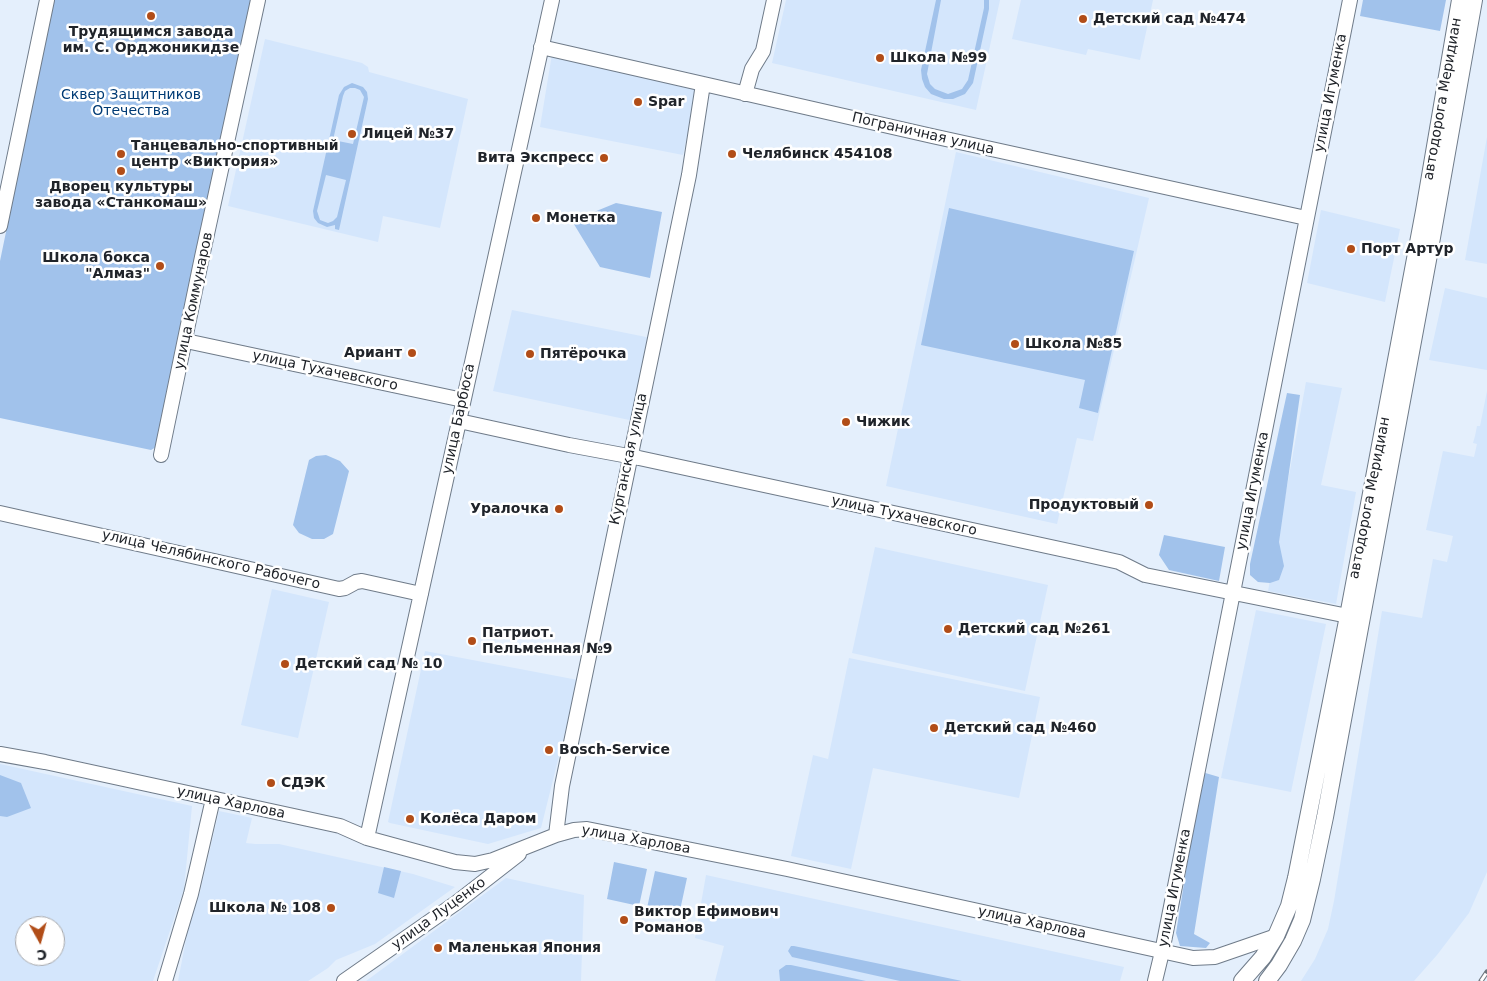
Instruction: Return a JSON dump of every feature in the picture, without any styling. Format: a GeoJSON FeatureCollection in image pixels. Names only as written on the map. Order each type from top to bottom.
{"type":"FeatureCollection","features":[{"type":"Feature","properties":{"kind":"main road","name":"автодорога Меридиан"},"geometry":{"type":"LineString","coordinates":[[1242,981],[1263,957],[1276,936],[1286,915],[1296,878],[1348,616],[1422,220],[1460,0]]}},
{"type":"Feature","properties":{"kind":"main road","name":"автодорога Меридиан"},"geometry":{"type":"LineString","coordinates":[[1267,981],[1293,941],[1302,920],[1312,880],[1428,260],[1474,0]]}},
{"type":"Feature","properties":{"kind":"street"},"geometry":{"type":"LineString","coordinates":[[0,226],[47,0]]}},
{"type":"Feature","properties":{"kind":"street","name":"улица Коммунаров"},"geometry":{"type":"LineString","coordinates":[[162,455],[198,275],[258,0]]}},
{"type":"Feature","properties":{"kind":"street","name":"улица Барбюса"},"geometry":{"type":"LineString","coordinates":[[367,838],[552,0]]}},
{"type":"Feature","properties":{"kind":"street"},"geometry":{"type":"LineString","coordinates":[[745,94],[752,69],[762,51],[774,0]]}},
{"type":"Feature","properties":{"kind":"street","name":"улица Игуменка"},"geometry":{"type":"LineString","coordinates":[[1154,981],[1162,952],[1350,0]]}},
{"type":"Feature","properties":{"kind":"street","name":"Пограничная улица"},"geometry":{"type":"LineString","coordinates":[[541,46],[1109,176],[1306,218]]}},
{"type":"Feature","properties":{"kind":"street","name":"Курганская улица"},"geometry":{"type":"LineString","coordinates":[[556,835],[562,786],[689,175],[703,84]]}},
{"type":"Feature","properties":{"kind":"street","name":"улица Тухачевского"},"geometry":{"type":"LineString","coordinates":[[186,341],[463,400]]}},
{"type":"Feature","properties":{"kind":"street","name":"улица Тухачевского"},"geometry":{"type":"LineString","coordinates":[[459,422],[630,456],[1118,562],[1146,575],[1348,616]]}},
{"type":"Feature","properties":{"kind":"street","name":"улица Челябинского Рабочего"},"geometry":{"type":"LineString","coordinates":[[0,513],[340,588],[345,588],[362,581],[421,594]]}},
{"type":"Feature","properties":{"kind":"street","name":"улица Харлова"},"geometry":{"type":"LineString","coordinates":[[0,754],[53,763],[213,800],[340,826],[367,838],[455,862],[475,864],[493,860],[531,844],[574,830],[602,831],[787,869],[1193,958],[1215,957],[1276,936]]}},
{"type":"Feature","properties":{"kind":"street"},"geometry":{"type":"LineString","coordinates":[[165,981],[191,894],[213,800]]}},
{"type":"Feature","properties":{"kind":"street","name":"улица Луценко"},"geometry":{"type":"LineString","coordinates":[[344,981],[477,887],[531,844]]}},
{"type":"Feature","properties":{"kind":"street"},"geometry":{"type":"LineString","coordinates":[[475,864],[479,877],[477,887]]}},
{"type":"Feature","properties":{"kind":"shaded area","name":"Школа №99"},"geometry":{"type":"Polygon","coordinates":[[[786,0],[1000,0],[976,110],[772,63],[786,0]]]}},
{"type":"Feature","properties":{"kind":"shaded area","name":"Детский сад №474"},"geometry":{"type":"Polygon","coordinates":[[[1021,0],[1153,0],[1140,60],[1088,49],[1086,55],[1012,39],[1021,0]]]}},
{"type":"Feature","properties":{"kind":"shaded area","name":"Лицей №37"},"geometry":{"type":"Polygon","coordinates":[[[265,39],[362,63],[368,67],[369,72],[468,99],[440,228],[383,216],[378,242],[228,206],[265,39]]]}},
{"type":"Feature","properties":{"kind":"shaded area"},"geometry":{"type":"Polygon","coordinates":[[[552,54],[697,89],[683,155],[540,127],[552,54]]]}},
{"type":"Feature","properties":{"kind":"shaded area"},"geometry":{"type":"Polygon","coordinates":[[[1487,137],[1487,264],[1465,260],[1487,137]]]}},
{"type":"Feature","properties":{"kind":"shaded area","name":"Школа №85"},"geometry":{"type":"Polygon","coordinates":[[[956,152],[1149,198],[1093,441],[1077,438],[1057,524],[886,486],[956,152]]]}},
{"type":"Feature","properties":{"kind":"shaded area"},"geometry":{"type":"Polygon","coordinates":[[[1321,210],[1400,229],[1385,302],[1307,283],[1321,210]]]}},
{"type":"Feature","properties":{"kind":"shaded area"},"geometry":{"type":"Polygon","coordinates":[[[1445,288],[1487,298],[1487,370],[1429,360],[1445,288]]]}},
{"type":"Feature","properties":{"kind":"shaded area"},"geometry":{"type":"Polygon","coordinates":[[[512,310],[651,338],[634,421],[493,391],[512,310]]]}},
{"type":"Feature","properties":{"kind":"shaded area"},"geometry":{"type":"Polygon","coordinates":[[[1306,382],[1342,388],[1321,485],[1356,492],[1336,604],[1268,591],[1306,382]]]}},
{"type":"Feature","properties":{"kind":"shaded area"},"geometry":{"type":"Polygon","coordinates":[[[1487,391],[1487,872],[1469,913],[1437,955],[1414,981],[1301,981],[1315,959],[1328,929],[1382,611],[1422,618],[1433,559],[1447,562],[1453,536],[1426,530],[1443,451],[1474,457],[1477,444],[1473,443],[1477,426],[1480,426],[1487,391]]]}},
{"type":"Feature","properties":{"kind":"shaded area","name":"Детский сад №261"},"geometry":{"type":"Polygon","coordinates":[[[875,547],[1048,585],[1025,691],[852,653],[875,547]]]}},
{"type":"Feature","properties":{"kind":"shaded area","name":"Детский сад № 10"},"geometry":{"type":"Polygon","coordinates":[[[272,589],[329,602],[298,738],[241,725],[272,589]]]}},
{"type":"Feature","properties":{"kind":"shaded area"},"geometry":{"type":"Polygon","coordinates":[[[1256,610],[1326,624],[1291,792],[1221,778],[1256,610]]]}},
{"type":"Feature","properties":{"kind":"shaded area"},"geometry":{"type":"Polygon","coordinates":[[[425,651],[578,680],[541,828],[488,844],[388,822],[425,651]]]}},
{"type":"Feature","properties":{"kind":"shaded area","name":"Детский сад №460"},"geometry":{"type":"Polygon","coordinates":[[[849,658],[1040,697],[1019,798],[873,768],[851,869],[791,856],[813,755],[828,759],[849,658]]]}},
{"type":"Feature","properties":{"kind":"shaded area"},"geometry":{"type":"Polygon","coordinates":[[[0,764],[192,806],[184,889],[153,981],[0,981],[0,764]]]}},
{"type":"Feature","properties":{"kind":"shaded area"},"geometry":{"type":"Polygon","coordinates":[[[219,811],[252,818],[246,843],[279,844],[413,874],[455,887],[375,944],[336,960],[328,968],[308,981],[178,981],[190,919],[200,892],[219,811]]]}},
{"type":"Feature","properties":{"kind":"shaded area"},"geometry":{"type":"Polygon","coordinates":[[[706,875],[1124,967],[1120,981],[715,981],[724,946],[695,938],[706,875]]]}},
{"type":"Feature","properties":{"kind":"shaded area"},"geometry":{"type":"Polygon","coordinates":[[[506,878],[584,895],[581,981],[366,981],[506,878]]]}},
{"type":"Feature","properties":{"kind":"green space","name":"Сквер Защитников Отечества"},"geometry":{"type":"Polygon","coordinates":[[[54,0],[254,0],[156,447],[151,450],[0,418],[0,261],[54,0]]]}},
{"type":"Feature","properties":{"kind":"green space"},"geometry":{"type":"Polygon","coordinates":[[[936,0],[941,0],[927,74],[930,84],[935,89],[948,94],[962,89],[968,80],[984,8],[984,0],[989,0],[989,9],[973,83],[965,94],[953,99],[944,99],[931,94],[925,87],[922,79],[921,70],[936,0]]]}},
{"type":"Feature","properties":{"kind":"green space"},"geometry":{"type":"Polygon","coordinates":[[[1363,0],[1446,0],[1440,31],[1360,16],[1363,0]]]}},
{"type":"Feature","properties":{"kind":"green space"},"geometry":{"type":"Polygon","coordinates":[[[352,83],[363,87],[367,92],[368,99],[339,230],[335,229],[335,225],[327,227],[318,223],[314,218],[313,211],[339,95],[344,87],[352,83]],[[350,88],[345,91],[343,96],[333,140],[353,144],[364,97],[360,90],[350,88]],[[326,175],[317,211],[320,220],[328,223],[337,217],[346,180],[326,175]]]}},
{"type":"Feature","properties":{"kind":"green space"},"geometry":{"type":"Polygon","coordinates":[[[616,203],[662,212],[650,278],[600,267],[572,221],[616,203]]]}},
{"type":"Feature","properties":{"kind":"green space"},"geometry":{"type":"Polygon","coordinates":[[[949,208],[1134,251],[1098,413],[1079,408],[1085,380],[921,345],[949,208]]]}},
{"type":"Feature","properties":{"kind":"green space"},"geometry":{"type":"Polygon","coordinates":[[[1287,393],[1300,395],[1279,542],[1284,566],[1279,580],[1270,583],[1258,582],[1250,575],[1250,564],[1287,393]]]}},
{"type":"Feature","properties":{"kind":"green space"},"geometry":{"type":"Polygon","coordinates":[[[326,455],[340,461],[349,471],[333,534],[324,539],[312,539],[299,533],[293,525],[309,460],[316,456],[326,455]]]}},
{"type":"Feature","properties":{"kind":"green space"},"geometry":{"type":"Polygon","coordinates":[[[1164,535],[1225,547],[1219,581],[1169,570],[1159,555],[1164,535]]]}},
{"type":"Feature","properties":{"kind":"green space"},"geometry":{"type":"Polygon","coordinates":[[[1202,772],[1219,777],[1194,934],[1210,943],[1206,948],[1180,946],[1176,933],[1202,772]]]}},
{"type":"Feature","properties":{"kind":"green space"},"geometry":{"type":"Polygon","coordinates":[[[0,775],[21,783],[31,808],[7,817],[0,816],[0,775]]]}},
{"type":"Feature","properties":{"kind":"green space"},"geometry":{"type":"Polygon","coordinates":[[[614,862],[647,869],[639,906],[607,899],[614,862]]]}},
{"type":"Feature","properties":{"kind":"green space"},"geometry":{"type":"Polygon","coordinates":[[[384,867],[401,871],[394,898],[378,893],[384,867]]]}},
{"type":"Feature","properties":{"kind":"green space"},"geometry":{"type":"Polygon","coordinates":[[[655,871],[687,878],[679,915],[647,908],[655,871]]]}},
{"type":"Feature","properties":{"kind":"green space"},"geometry":{"type":"Polygon","coordinates":[[[791,946],[962,981],[900,981],[792,957],[788,951],[791,946]]]}},
{"type":"Feature","properties":{"kind":"green space"},"geometry":{"type":"Polygon","coordinates":[[[786,965],[866,981],[780,981],[779,970],[786,965]]]}},
{"type":"Feature","properties":{"kind":"railway"},"geometry":{"type":"LineString","coordinates":[[1481,981],[1487,972]]}},
{"type":"Feature","properties":{"kind":"place","name":"Трудящимся завода им. С. Орджоникидзе"},"geometry":{"type":"Point","coordinates":[151,16]}},
{"type":"Feature","properties":{"kind":"place","name":"Детский сад №474"},"geometry":{"type":"Point","coordinates":[1083,19]}},
{"type":"Feature","properties":{"kind":"place","name":"Школа №99"},"geometry":{"type":"Point","coordinates":[880,58]}},
{"type":"Feature","properties":{"kind":"place","name":"Spar"},"geometry":{"type":"Point","coordinates":[638,102]}},
{"type":"Feature","properties":{"kind":"place","name":"Лицей №37"},"geometry":{"type":"Point","coordinates":[352,134]}},
{"type":"Feature","properties":{"kind":"place","name":"Танцевально-спортивный центр «Виктория»"},"geometry":{"type":"Point","coordinates":[121,154]}},
{"type":"Feature","properties":{"kind":"place","name":"Челябинск 454108"},"geometry":{"type":"Point","coordinates":[732,154]}},
{"type":"Feature","properties":{"kind":"place","name":"Вита Экспресс"},"geometry":{"type":"Point","coordinates":[604,158]}},
{"type":"Feature","properties":{"kind":"place","name":"Дворец культуры завода «Станкомаш»"},"geometry":{"type":"Point","coordinates":[121,171]}},
{"type":"Feature","properties":{"kind":"place","name":"Монетка"},"geometry":{"type":"Point","coordinates":[536,218]}},
{"type":"Feature","properties":{"kind":"place","name":"Порт Артур"},"geometry":{"type":"Point","coordinates":[1351,249]}},
{"type":"Feature","properties":{"kind":"place","name":"Школа бокса \"Алмаз\""},"geometry":{"type":"Point","coordinates":[160,266]}},
{"type":"Feature","properties":{"kind":"place","name":"Школа №85"},"geometry":{"type":"Point","coordinates":[1015,344]}},
{"type":"Feature","properties":{"kind":"place","name":"Ариант"},"geometry":{"type":"Point","coordinates":[412,353]}},
{"type":"Feature","properties":{"kind":"place","name":"Пятёрочка"},"geometry":{"type":"Point","coordinates":[530,354]}},
{"type":"Feature","properties":{"kind":"place","name":"Чижик"},"geometry":{"type":"Point","coordinates":[846,422]}},
{"type":"Feature","properties":{"kind":"place","name":"Продуктовый"},"geometry":{"type":"Point","coordinates":[1149,505]}},
{"type":"Feature","properties":{"kind":"place","name":"Уралочка"},"geometry":{"type":"Point","coordinates":[559,509]}},
{"type":"Feature","properties":{"kind":"place","name":"Детский сад №261"},"geometry":{"type":"Point","coordinates":[948,629]}},
{"type":"Feature","properties":{"kind":"place","name":"Патриот. Пельменная №9"},"geometry":{"type":"Point","coordinates":[472,641]}},
{"type":"Feature","properties":{"kind":"place","name":"Детский сад № 10"},"geometry":{"type":"Point","coordinates":[285,664]}},
{"type":"Feature","properties":{"kind":"place","name":"Детский сад №460"},"geometry":{"type":"Point","coordinates":[934,728]}},
{"type":"Feature","properties":{"kind":"place","name":"Bosch-Service"},"geometry":{"type":"Point","coordinates":[549,750]}},
{"type":"Feature","properties":{"kind":"place","name":"СДЭК"},"geometry":{"type":"Point","coordinates":[271,783]}},
{"type":"Feature","properties":{"kind":"place","name":"Колёса Даром"},"geometry":{"type":"Point","coordinates":[410,819]}},
{"type":"Feature","properties":{"kind":"place","name":"Школа № 108"},"geometry":{"type":"Point","coordinates":[331,908]}},
{"type":"Feature","properties":{"kind":"place","name":"Виктор Ефимович Романов"},"geometry":{"type":"Point","coordinates":[624,920]}},
{"type":"Feature","properties":{"kind":"place","name":"Маленькая Япония"},"geometry":{"type":"Point","coordinates":[438,948]}}]}
